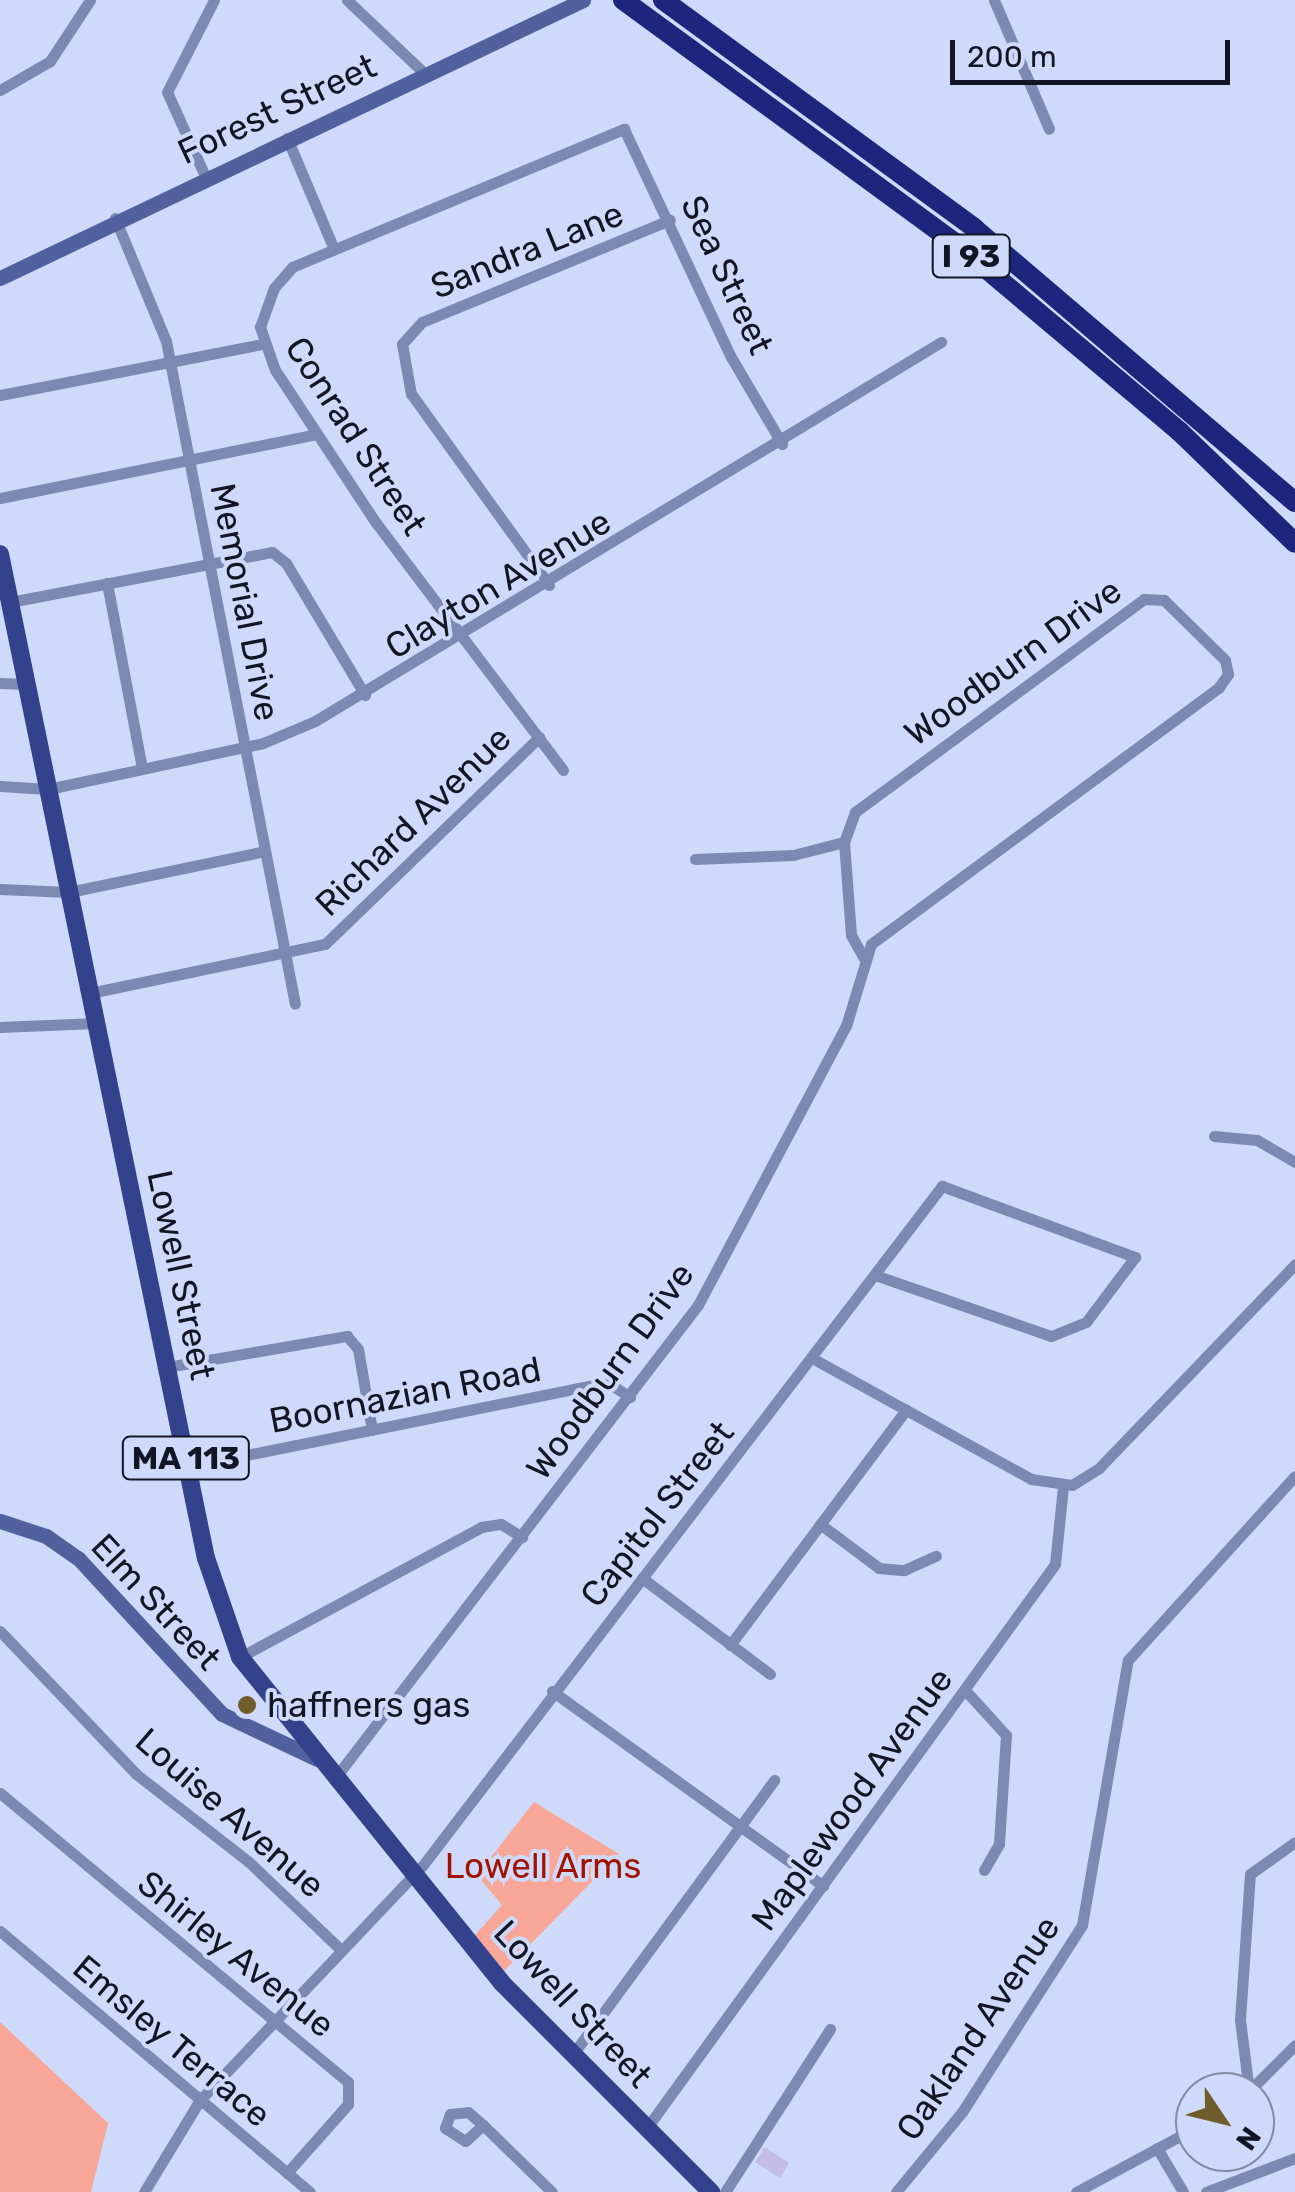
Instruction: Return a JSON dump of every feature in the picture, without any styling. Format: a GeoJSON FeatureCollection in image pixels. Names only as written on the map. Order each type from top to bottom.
{"type":"FeatureCollection","features":[{"type":"Feature","properties":{"kind":"highway","name":"I 93"},"geometry":{"type":"LineString","coordinates":[[622,0],[974,258],[1178,431],[1295,542]]}},
{"type":"Feature","properties":{"kind":"highway","name":"I 93"},"geometry":{"type":"LineString","coordinates":[[663,0],[974,228],[1295,502]]}},
{"type":"Feature","properties":{"kind":"main road","name":"Lowell Street"},"geometry":{"type":"LineString","coordinates":[[0,554],[210,1574],[240,1657],[317,1759],[502,1983],[711,2192]]}},
{"type":"Feature","properties":{"kind":"street"},"geometry":{"type":"LineString","coordinates":[[0,90],[50,61],[90,0]]}},
{"type":"Feature","properties":{"kind":"street"},"geometry":{"type":"LineString","coordinates":[[205,176],[167,95],[214,0]]}},
{"type":"Feature","properties":{"kind":"street"},"geometry":{"type":"LineString","coordinates":[[347,0],[424,74]]}},
{"type":"Feature","properties":{"kind":"street","name":"Forest Street"},"geometry":{"type":"LineString","coordinates":[[0,278],[115,218],[583,0]]}},
{"type":"Feature","properties":{"kind":"street"},"geometry":{"type":"LineString","coordinates":[[994,0],[1048,129]]}},
{"type":"Feature","properties":{"kind":"street","name":"Sea Street"},"geometry":{"type":"LineString","coordinates":[[624,129],[732,357],[782,444]]}},
{"type":"Feature","properties":{"kind":"street","name":"Conrad Street"},"geometry":{"type":"LineString","coordinates":[[564,770],[316,434],[262,344],[260,327],[282,275],[334,249],[624,129]]}},
{"type":"Feature","properties":{"kind":"street"},"geometry":{"type":"LineString","coordinates":[[287,138],[334,249]]}},
{"type":"Feature","properties":{"kind":"street","name":"Memorial Drive"},"geometry":{"type":"LineString","coordinates":[[115,218],[156,302],[170,362],[295,1004]]}},
{"type":"Feature","properties":{"kind":"street","name":"Sandra Lane"},"geometry":{"type":"LineString","coordinates":[[548,585],[411,394],[402,344],[422,322],[670,220]]}},
{"type":"Feature","properties":{"kind":"street","name":"Clayton Avenue"},"geometry":{"type":"LineString","coordinates":[[0,786],[48,789],[245,747],[365,695],[782,444],[941,342]]}},
{"type":"Feature","properties":{"kind":"street"},"geometry":{"type":"LineString","coordinates":[[0,395],[262,344]]}},
{"type":"Feature","properties":{"kind":"street"},"geometry":{"type":"LineString","coordinates":[[0,498],[316,434]]}},
{"type":"Feature","properties":{"kind":"street"},"geometry":{"type":"LineString","coordinates":[[10,602],[209,563],[279,555],[365,695]]}},
{"type":"Feature","properties":{"kind":"street"},"geometry":{"type":"LineString","coordinates":[[107,583],[142,769]]}},
{"type":"Feature","properties":{"kind":"street","name":"Woodburn Drive"},"geometry":{"type":"LineString","coordinates":[[335,1778],[630,1397],[710,1286],[851,1015],[863,957],[898,921],[1222,684],[1227,664],[1167,603],[1144,598],[855,812],[844,842],[851,935],[863,957]]}},
{"type":"Feature","properties":{"kind":"street"},"geometry":{"type":"LineString","coordinates":[[0,683],[26,684]]}},
{"type":"Feature","properties":{"kind":"street","name":"Richard Avenue"},"geometry":{"type":"LineString","coordinates":[[90,993],[286,956],[336,936],[539,738]]}},
{"type":"Feature","properties":{"kind":"street"},"geometry":{"type":"LineString","coordinates":[[695,858],[793,855],[844,842]]}},
{"type":"Feature","properties":{"kind":"street"},"geometry":{"type":"LineString","coordinates":[[0,890],[69,892],[265,851]]}},
{"type":"Feature","properties":{"kind":"street"},"geometry":{"type":"LineString","coordinates":[[0,1027],[96,1023]]}},
{"type":"Feature","properties":{"kind":"street"},"geometry":{"type":"LineString","coordinates":[[1214,1136],[1257,1140],[1295,1162]]}},
{"type":"Feature","properties":{"kind":"street","name":"Capitol Street"},"geometry":{"type":"LineString","coordinates":[[145,2192],[200,2100],[414,1875],[942,1186],[1135,1257],[1132,1268],[1086,1322],[1051,1336],[875,1274]]}},
{"type":"Feature","properties":{"kind":"street"},"geometry":{"type":"LineString","coordinates":[[812,1358],[1032,1479],[1063,1487],[1099,1468],[1295,1264]]}},
{"type":"Feature","properties":{"kind":"street"},"geometry":{"type":"LineString","coordinates":[[166,1367],[347,1336],[358,1348],[372,1430]]}},
{"type":"Feature","properties":{"kind":"street","name":"Boornazian Road"},"geometry":{"type":"LineString","coordinates":[[188,1467],[602,1384],[630,1397]]}},
{"type":"Feature","properties":{"kind":"street"},"geometry":{"type":"LineString","coordinates":[[730,1644],[906,1410]]}},
{"type":"Feature","properties":{"kind":"street","name":"Oakland Avenue"},"geometry":{"type":"LineString","coordinates":[[896,2192],[962,2112],[1082,1925],[1128,1660],[1295,1476]]}},
{"type":"Feature","properties":{"kind":"street","name":"Maplewood Avenue"},"geometry":{"type":"LineString","coordinates":[[646,2129],[1055,1564],[1063,1487]]}},
{"type":"Feature","properties":{"kind":"street","name":"Elm Street"},"geometry":{"type":"LineString","coordinates":[[0,1521],[46,1536],[78,1558],[222,1714],[317,1759]]}},
{"type":"Feature","properties":{"kind":"street"},"geometry":{"type":"LineString","coordinates":[[240,1657],[481,1526],[501,1524],[522,1537]]}},
{"type":"Feature","properties":{"kind":"street"},"geometry":{"type":"LineString","coordinates":[[820,1524],[879,1568],[904,1570],[936,1556]]}},
{"type":"Feature","properties":{"kind":"street"},"geometry":{"type":"LineString","coordinates":[[642,1578],[770,1674]]}},
{"type":"Feature","properties":{"kind":"street","name":"Louise Avenue"},"geometry":{"type":"LineString","coordinates":[[0,1631],[136,1774],[250,1862],[341,1950]]}},
{"type":"Feature","properties":{"kind":"street"},"geometry":{"type":"LineString","coordinates":[[965,1690],[1006,1735],[999,1844],[984,1870]]}},
{"type":"Feature","properties":{"kind":"street"},"geometry":{"type":"LineString","coordinates":[[552,1691],[823,1886]]}},
{"type":"Feature","properties":{"kind":"street"},"geometry":{"type":"LineString","coordinates":[[573,2054],[774,1780]]}},
{"type":"Feature","properties":{"kind":"street","name":"Shirley Avenue"},"geometry":{"type":"LineString","coordinates":[[0,1793],[352,2091],[288,2174]]}},
{"type":"Feature","properties":{"kind":"street"},"geometry":{"type":"LineString","coordinates":[[1246,2072],[1240,2020],[1250,1874],[1295,1842]]}},
{"type":"Feature","properties":{"kind":"street","name":"Emsley Terrace"},"geometry":{"type":"LineString","coordinates":[[0,1932],[310,2192]]}},
{"type":"Feature","properties":{"kind":"street"},"geometry":{"type":"LineString","coordinates":[[725,2192],[830,2029]]}},
{"type":"Feature","properties":{"kind":"street"},"geometry":{"type":"LineString","coordinates":[[1267,2072],[1295,2045]]}},
{"type":"Feature","properties":{"kind":"street"},"geometry":{"type":"LineString","coordinates":[[483,2125],[552,2192]]}},
{"type":"Feature","properties":{"kind":"street"},"geometry":{"type":"LineString","coordinates":[[1076,2192],[1175,2139]]}},
{"type":"Feature","properties":{"kind":"street"},"geometry":{"type":"LineString","coordinates":[[1157,2148],[1183,2192]]}},
{"type":"Feature","properties":{"kind":"street"},"geometry":{"type":"LineString","coordinates":[[1206,2192],[1295,2158]]}},
{"type":"Feature","properties":{"kind":"green space","name":"Lowell Arms"},"geometry":{"type":"Polygon","coordinates":[[[534,1802],[619,1854],[504,1971],[475,1935],[502,1905],[477,1875],[534,1802]]]}},
{"type":"Feature","properties":{"kind":"green space"},"geometry":{"type":"Polygon","coordinates":[[[0,2022],[108,2123],[91,2192],[0,2192],[0,2022]]]}},
{"type":"Feature","properties":{"kind":"building"},"geometry":{"type":"Polygon","coordinates":[[[765,2147],[789,2163],[780,2178],[755,2162],[765,2147]]]}},
{"type":"Feature","properties":{"kind":"place","name":"haffners gas"},"geometry":{"type":"Point","coordinates":[247,1705]}}]}
